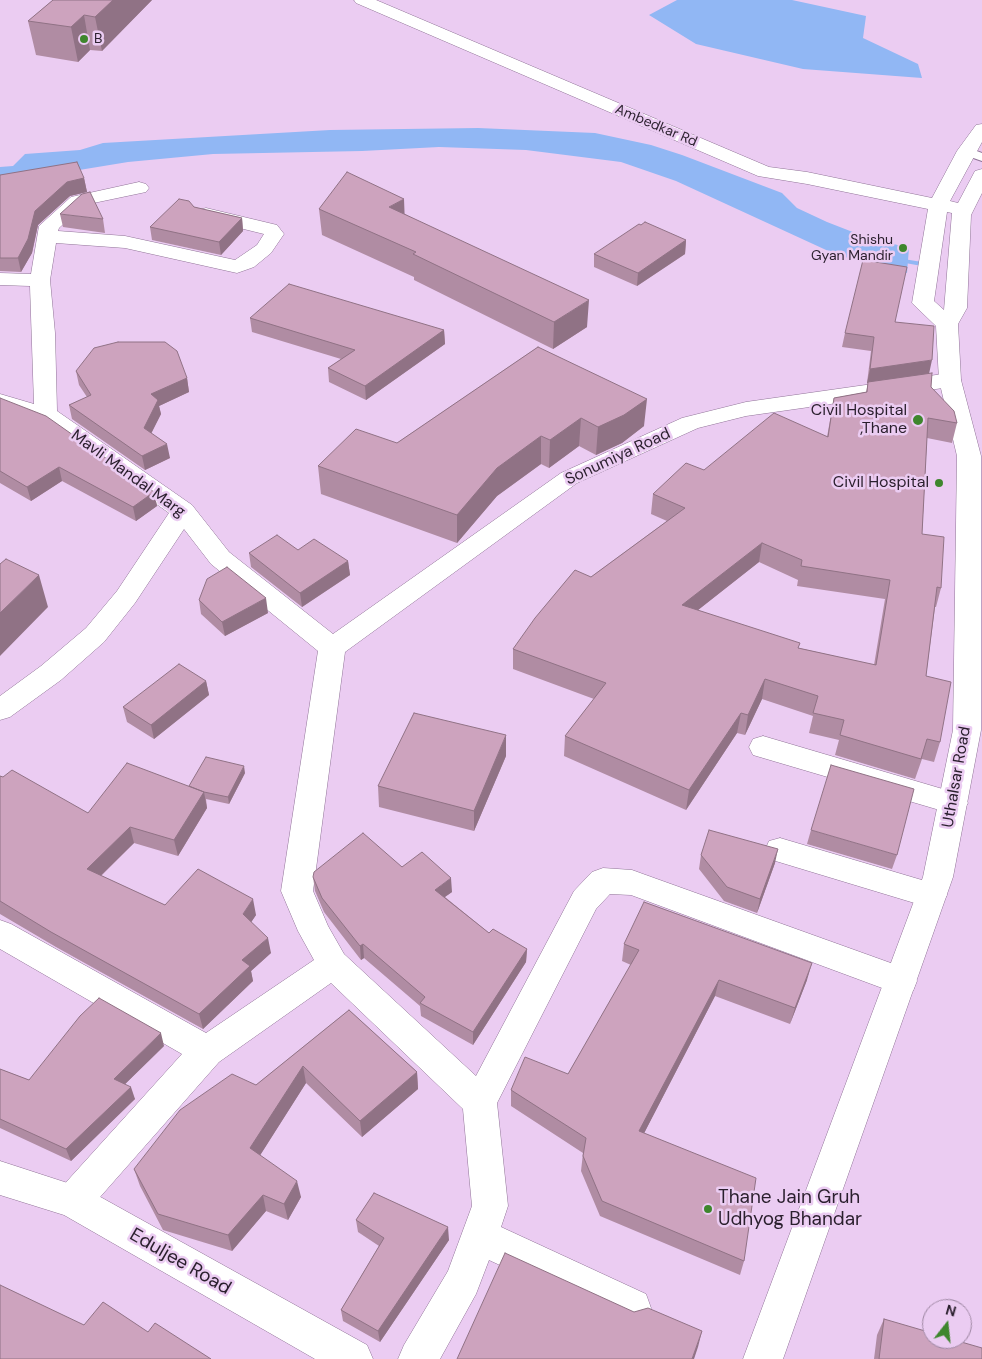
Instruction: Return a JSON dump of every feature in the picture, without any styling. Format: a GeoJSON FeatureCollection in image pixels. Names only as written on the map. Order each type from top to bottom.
{"type":"FeatureCollection","features":[{"type":"Feature","properties":{"kind":"street","name":"Ambedkar Rd"},"geometry":{"type":"LineString","coordinates":[[362,0],[764,172],[795,190],[962,219]]}},
{"type":"Feature","properties":{"kind":"street"},"geometry":{"type":"LineString","coordinates":[[982,129],[974,154],[937,214],[923,303],[947,324],[956,308],[962,219],[982,175]]}},
{"type":"Feature","properties":{"kind":"street"},"geometry":{"type":"LineString","coordinates":[[46,414],[44,333],[40,280],[49,226],[78,201],[139,188]]}},
{"type":"Feature","properties":{"kind":"street"},"geometry":{"type":"LineString","coordinates":[[47,237],[125,242],[237,267],[247,263],[264,249],[274,234],[270,229],[203,214]]}},
{"type":"Feature","properties":{"kind":"street"},"geometry":{"type":"LineString","coordinates":[[0,279],[40,280]]}},
{"type":"Feature","properties":{"kind":"street","name":"Uthalsar Road"},"geometry":{"type":"LineString","coordinates":[[763,1359],[938,877],[967,730],[975,457],[950,380],[947,324]]}},
{"type":"Feature","properties":{"kind":"street","name":"Sonumiya Road"},"geometry":{"type":"LineString","coordinates":[[332,648],[569,478],[690,423],[746,409],[950,380]]}},
{"type":"Feature","properties":{"kind":"street","name":"Mavli Mandal Marg"},"geometry":{"type":"LineString","coordinates":[[0,401],[46,414],[183,511],[220,558],[332,648]]}},
{"type":"Feature","properties":{"kind":"street"},"geometry":{"type":"LineString","coordinates":[[6,697],[51,673],[95,635],[126,597],[183,511]]}},
{"type":"Feature","properties":{"kind":"street"},"geometry":{"type":"LineString","coordinates":[[332,648],[297,891],[314,931],[333,964],[480,1102]]}},
{"type":"Feature","properties":{"kind":"street"},"geometry":{"type":"LineString","coordinates":[[762,747],[953,803]]}},
{"type":"Feature","properties":{"kind":"street"},"geometry":{"type":"LineString","coordinates":[[780,850],[931,895]]}},
{"type":"Feature","properties":{"kind":"street"},"geometry":{"type":"LineString","coordinates":[[418,1359],[463,1281],[490,1206],[480,1102],[584,900],[603,881],[632,883],[900,981]]}},
{"type":"Feature","properties":{"kind":"street"},"geometry":{"type":"LineString","coordinates":[[0,933],[207,1051]]}},
{"type":"Feature","properties":{"kind":"street"},"geometry":{"type":"LineString","coordinates":[[73,1201],[207,1051],[333,964]]}},
{"type":"Feature","properties":{"kind":"street","name":"Eduljee Road"},"geometry":{"type":"LineString","coordinates":[[0,1178],[73,1201],[354,1359]]}},
{"type":"Feature","properties":{"kind":"street"},"geometry":{"type":"LineString","coordinates":[[479,1236],[632,1308]]}},
{"type":"Feature","properties":{"kind":"water"},"geometry":{"type":"Polygon","coordinates":[[[677,0],[792,0],[866,16],[863,38],[918,64],[922,78],[803,69],[696,44],[649,15],[677,0]]]}},
{"type":"Feature","properties":{"kind":"water"},"geometry":{"type":"Polygon","coordinates":[[[478,128],[595,133],[651,145],[682,155],[782,193],[797,208],[827,222],[863,236],[909,248],[907,273],[837,255],[676,181],[621,162],[526,150],[439,147],[362,151],[213,154],[128,162],[0,183],[0,167],[13,166],[25,154],[80,150],[103,143],[330,130],[478,128]]]}},
{"type":"Feature","properties":{"kind":"building"},"geometry":{"type":"Polygon","coordinates":[[[53,0],[113,0],[95,17],[84,15],[71,27],[28,21],[53,0]]]}},
{"type":"Feature","properties":{"kind":"building"},"geometry":{"type":"Polygon","coordinates":[[[77,162],[84,178],[67,182],[35,211],[28,239],[18,258],[0,258],[0,175],[77,162]]]}},
{"type":"Feature","properties":{"kind":"building"},"geometry":{"type":"Polygon","coordinates":[[[347,172],[404,199],[389,207],[589,300],[554,322],[413,254],[416,252],[319,209],[347,172]]]}},
{"type":"Feature","properties":{"kind":"building"},"geometry":{"type":"Polygon","coordinates":[[[90,192],[103,219],[60,214],[82,194],[90,192]]]}},
{"type":"Feature","properties":{"kind":"building"},"geometry":{"type":"Polygon","coordinates":[[[179,199],[189,201],[194,207],[242,218],[219,242],[150,227],[179,199]]]}},
{"type":"Feature","properties":{"kind":"building"},"geometry":{"type":"Polygon","coordinates":[[[645,222],[686,240],[638,273],[594,254],[639,224],[641,225],[645,222]]]}},
{"type":"Feature","properties":{"kind":"building"},"geometry":{"type":"Polygon","coordinates":[[[863,260],[907,267],[895,322],[934,326],[932,360],[870,369],[874,337],[845,333],[863,260]]]}},
{"type":"Feature","properties":{"kind":"building"},"geometry":{"type":"Polygon","coordinates":[[[289,284],[444,330],[365,386],[328,368],[355,350],[250,318],[289,284]]]}},
{"type":"Feature","properties":{"kind":"building"},"geometry":{"type":"Polygon","coordinates":[[[118,342],[165,342],[177,351],[187,378],[151,394],[158,400],[144,428],[167,444],[142,456],[69,405],[91,395],[76,371],[94,348],[118,342]]]}},
{"type":"Feature","properties":{"kind":"building"},"geometry":{"type":"Polygon","coordinates":[[[538,347],[647,399],[624,415],[598,427],[581,418],[550,440],[541,436],[497,468],[457,515],[318,466],[356,429],[397,443],[538,347]]]}},
{"type":"Feature","properties":{"kind":"building"},"geometry":{"type":"Polygon","coordinates":[[[932,373],[931,387],[954,411],[957,423],[928,418],[922,534],[944,537],[941,588],[937,587],[926,676],[951,682],[940,742],[927,739],[921,759],[840,735],[844,720],[813,713],[818,696],[765,679],[748,715],[741,713],[689,790],[565,736],[606,683],[513,649],[535,618],[575,570],[591,577],[685,508],[653,494],[686,463],[704,470],[774,413],[828,437],[834,398],[867,392],[868,382],[932,373]],[[762,543],[682,605],[800,643],[798,648],[876,665],[890,580],[801,566],[802,560],[762,543]]]}},
{"type":"Feature","properties":{"kind":"building"},"geometry":{"type":"Polygon","coordinates":[[[0,398],[46,416],[154,492],[133,507],[59,467],[27,487],[0,471],[0,398]]]}},
{"type":"Feature","properties":{"kind":"building"},"geometry":{"type":"Polygon","coordinates":[[[277,535],[298,550],[314,539],[348,561],[300,593],[249,553],[277,535]]]}},
{"type":"Feature","properties":{"kind":"building"},"geometry":{"type":"Polygon","coordinates":[[[6,559],[39,575],[0,613],[0,564],[6,559]]]}},
{"type":"Feature","properties":{"kind":"building"},"geometry":{"type":"Polygon","coordinates":[[[227,567],[266,598],[222,622],[199,600],[207,579],[227,567]]]}},
{"type":"Feature","properties":{"kind":"building"},"geometry":{"type":"Polygon","coordinates":[[[179,664],[206,681],[151,725],[123,707],[179,664]]]}},
{"type":"Feature","properties":{"kind":"building"},"geometry":{"type":"Polygon","coordinates":[[[414,713],[506,735],[474,811],[378,786],[414,713]]]}},
{"type":"Feature","properties":{"kind":"building"},"geometry":{"type":"Polygon","coordinates":[[[206,757],[244,766],[228,797],[204,792],[189,786],[206,757]]]}},
{"type":"Feature","properties":{"kind":"building"},"geometry":{"type":"Polygon","coordinates":[[[127,763],[204,792],[174,840],[130,827],[87,869],[165,905],[198,869],[253,899],[243,914],[268,938],[242,960],[250,966],[199,1014],[51,932],[0,901],[0,776],[3,777],[12,770],[88,813],[127,763]]]}},
{"type":"Feature","properties":{"kind":"building"},"geometry":{"type":"Polygon","coordinates":[[[831,765],[914,789],[897,855],[811,830],[831,765]]]}},
{"type":"Feature","properties":{"kind":"building"},"geometry":{"type":"Polygon","coordinates":[[[709,830],[778,849],[760,899],[727,887],[701,855],[709,830]]]}},
{"type":"Feature","properties":{"kind":"building"},"geometry":{"type":"Polygon","coordinates":[[[363,833],[402,867],[422,852],[451,878],[435,890],[489,933],[493,929],[527,949],[473,1032],[420,1003],[425,997],[363,944],[360,946],[322,898],[313,877],[314,872],[363,833]]]}},
{"type":"Feature","properties":{"kind":"building"},"geometry":{"type":"Polygon","coordinates":[[[644,902],[812,963],[795,1008],[719,980],[639,1131],[756,1178],[744,1261],[602,1201],[583,1156],[586,1138],[511,1090],[525,1057],[568,1074],[639,950],[624,944],[644,902]]]}},
{"type":"Feature","properties":{"kind":"building"},"geometry":{"type":"Polygon","coordinates":[[[99,998],[161,1033],[114,1079],[131,1087],[66,1149],[0,1119],[0,1069],[29,1080],[80,1016],[99,998]]]}},
{"type":"Feature","properties":{"kind":"building"},"geometry":{"type":"Polygon","coordinates":[[[349,1010],[417,1072],[360,1121],[303,1066],[250,1148],[297,1181],[284,1204],[263,1195],[228,1235],[158,1214],[134,1169],[180,1110],[232,1074],[256,1085],[349,1010]]]}},
{"type":"Feature","properties":{"kind":"building"},"geometry":{"type":"Polygon","coordinates":[[[374,1193],[448,1227],[378,1331],[341,1310],[384,1238],[356,1220],[374,1193]]]}},
{"type":"Feature","properties":{"kind":"building"},"geometry":{"type":"Polygon","coordinates":[[[505,1253],[634,1312],[648,1308],[702,1331],[692,1359],[457,1359],[505,1253]]]}},
{"type":"Feature","properties":{"kind":"building"},"geometry":{"type":"Polygon","coordinates":[[[0,1285],[84,1325],[103,1302],[148,1332],[155,1323],[211,1359],[0,1359],[0,1285]]]}},
{"type":"Feature","properties":{"kind":"building"},"geometry":{"type":"Polygon","coordinates":[[[884,1319],[922,1330],[922,1349],[972,1349],[972,1345],[982,1348],[982,1359],[879,1359],[884,1319]]]}},
{"type":"Feature","properties":{"kind":"waterway"},"geometry":{"type":"LineString","coordinates":[[894,259],[922,264]]}},
{"type":"Feature","properties":{"kind":"place","name":"B"},"geometry":{"type":"Point","coordinates":[84,39]}},
{"type":"Feature","properties":{"kind":"place","name":"Shishu Gyan Mandir"},"geometry":{"type":"Point","coordinates":[903,248]}},
{"type":"Feature","properties":{"kind":"place","name":"Civil Hospital ,Thane"},"geometry":{"type":"Point","coordinates":[918,420]}},
{"type":"Feature","properties":{"kind":"place","name":"Civil Hospital"},"geometry":{"type":"Point","coordinates":[939,483]}},
{"type":"Feature","properties":{"kind":"place","name":"Thane Jain Gruh Udhyog Bhandar"},"geometry":{"type":"Point","coordinates":[708,1209]}}]}
